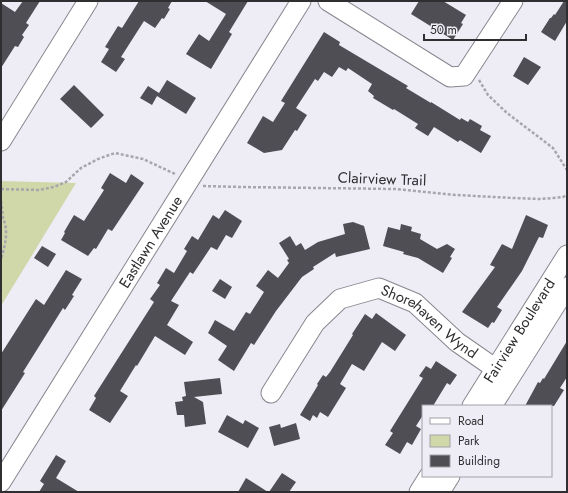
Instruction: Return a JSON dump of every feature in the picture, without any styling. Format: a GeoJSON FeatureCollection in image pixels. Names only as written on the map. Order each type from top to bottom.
{"type":"FeatureCollection","features":[{"type":"Feature","properties":{"kind":"street"},"geometry":{"type":"LineString","coordinates":[[1,141],[88,1]]}},
{"type":"Feature","properties":{"kind":"street","name":"Eastlawn Avenue"},"geometry":{"type":"LineString","coordinates":[[1,482],[300,1]]}},
{"type":"Feature","properties":{"kind":"street"},"geometry":{"type":"LineString","coordinates":[[328,1],[450,77],[471,78],[513,1]]}},
{"type":"Feature","properties":{"kind":"street","name":"Fairview Boulevard"},"geometry":{"type":"LineString","coordinates":[[492,405],[502,373],[567,255]]}},
{"type":"Feature","properties":{"kind":"street","name":"Fairview Boulevard"},"geometry":{"type":"LineString","coordinates":[[473,405],[502,373],[567,287]]}},
{"type":"Feature","properties":{"kind":"street","name":"Shorehaven Wynd"},"geometry":{"type":"LineString","coordinates":[[271,393],[315,323],[340,299],[378,288],[415,303],[457,342],[502,373]]}},
{"type":"Feature","properties":{"kind":"street"},"geometry":{"type":"LineString","coordinates":[[418,492],[427,477]]}},
{"type":"Feature","properties":{"kind":"street"},"geometry":{"type":"LineString","coordinates":[[440,492],[448,477]]}},
{"type":"Feature","properties":{"kind":"path"},"geometry":{"type":"LineString","coordinates":[[471,78],[507,113],[554,148],[567,170]]}},
{"type":"Feature","properties":{"kind":"path"},"geometry":{"type":"LineString","coordinates":[[1,189],[39,190],[54,187],[66,182],[81,168],[98,159],[115,153],[143,159],[180,176]]}},
{"type":"Feature","properties":{"kind":"path","name":"Clairview Trail"},"geometry":{"type":"LineString","coordinates":[[197,184],[209,187],[395,189],[456,195],[541,199],[567,195]]}},
{"type":"Feature","properties":{"kind":"path"},"geometry":{"type":"LineString","coordinates":[[1,200],[2,217],[6,224],[5,245],[1,259]]}},
{"type":"Feature","properties":{"kind":"green space"},"geometry":{"type":"Polygon","coordinates":[[[1,181],[76,183],[1,306],[1,181]]]}},
{"type":"Feature","properties":{"kind":"building"},"geometry":{"type":"Polygon","coordinates":[[[23,1],[40,1],[26,23],[29,25],[22,35],[24,37],[18,47],[15,46],[1,68],[1,3],[15,12],[23,1]]]}},
{"type":"Feature","properties":{"kind":"building"},"geometry":{"type":"Polygon","coordinates":[[[139,1],[172,1],[168,8],[170,9],[164,19],[162,18],[155,28],[144,21],[121,57],[125,59],[116,72],[101,62],[109,49],[105,47],[118,26],[122,28],[139,1]]]}},
{"type":"Feature","properties":{"kind":"building"},"geometry":{"type":"Polygon","coordinates":[[[205,1],[248,1],[229,32],[232,34],[211,69],[186,54],[199,34],[209,41],[226,14],[205,1]]]}},
{"type":"Feature","properties":{"kind":"building"},"geometry":{"type":"Polygon","coordinates":[[[419,1],[443,1],[466,15],[461,23],[463,24],[453,40],[411,14],[419,1]]]}},
{"type":"Feature","properties":{"kind":"building"},"geometry":{"type":"Polygon","coordinates":[[[564,1],[567,1],[567,21],[555,41],[541,32],[564,1]]]}},
{"type":"Feature","properties":{"kind":"building"},"geometry":{"type":"Polygon","coordinates":[[[324,32],[340,42],[339,45],[408,86],[406,88],[431,103],[460,120],[461,118],[468,122],[470,119],[482,126],[480,130],[491,136],[481,153],[460,140],[458,142],[434,127],[428,136],[415,128],[418,124],[373,98],[374,96],[368,91],[372,84],[348,68],[346,71],[339,67],[332,77],[324,72],[318,81],[315,79],[296,108],[307,115],[282,150],[264,153],[247,143],[263,116],[273,122],[285,103],[281,101],[324,32]]]}},
{"type":"Feature","properties":{"kind":"building"},"geometry":{"type":"Polygon","coordinates":[[[524,57],[541,67],[528,85],[513,76],[524,57]]]}},
{"type":"Feature","properties":{"kind":"building"},"geometry":{"type":"Polygon","coordinates":[[[167,80],[196,98],[186,114],[157,96],[152,105],[140,98],[148,86],[159,93],[167,80]]]}},
{"type":"Feature","properties":{"kind":"building"},"geometry":{"type":"Polygon","coordinates":[[[74,85],[104,115],[91,128],[60,99],[74,85]]]}},
{"type":"Feature","properties":{"kind":"building"},"geometry":{"type":"Polygon","coordinates":[[[110,173],[126,183],[131,174],[144,183],[112,231],[108,229],[96,249],[94,248],[88,256],[61,240],[74,215],[84,221],[104,190],[101,188],[110,173]]]}},
{"type":"Feature","properties":{"kind":"building"},"geometry":{"type":"Polygon","coordinates":[[[225,210],[242,221],[232,238],[226,235],[217,250],[211,247],[193,274],[190,272],[171,301],[179,305],[167,325],[193,342],[185,355],[155,336],[120,391],[128,396],[110,423],[89,410],[96,398],[94,396],[154,302],[150,299],[160,285],[157,283],[166,268],[174,273],[187,251],[184,249],[192,236],[198,240],[213,215],[219,219],[225,210]]]}},
{"type":"Feature","properties":{"kind":"building"},"geometry":{"type":"Polygon","coordinates":[[[526,215],[548,225],[543,238],[539,237],[522,271],[497,307],[502,310],[494,323],[492,322],[488,328],[462,312],[495,267],[490,265],[502,244],[512,249],[526,215]]]}},
{"type":"Feature","properties":{"kind":"building"},"geometry":{"type":"Polygon","coordinates":[[[353,222],[364,226],[370,249],[336,257],[335,253],[313,267],[314,269],[302,277],[276,311],[254,345],[251,343],[234,371],[218,360],[227,346],[208,333],[215,320],[234,331],[246,312],[250,314],[264,292],[256,286],[268,270],[278,278],[289,263],[287,260],[289,259],[279,243],[290,236],[296,246],[301,243],[305,250],[318,242],[345,234],[343,224],[353,222]]]}},
{"type":"Feature","properties":{"kind":"building"},"geometry":{"type":"Polygon","coordinates":[[[401,224],[412,227],[411,231],[421,234],[420,239],[437,249],[447,244],[455,249],[450,257],[452,258],[443,273],[418,258],[383,246],[388,227],[400,230],[401,224]]]}},
{"type":"Feature","properties":{"kind":"building"},"geometry":{"type":"Polygon","coordinates":[[[42,246],[56,254],[48,267],[34,258],[42,246]]]}},
{"type":"Feature","properties":{"kind":"building"},"geometry":{"type":"Polygon","coordinates":[[[66,270],[82,279],[72,295],[74,296],[65,310],[63,308],[23,372],[25,373],[1,411],[1,354],[36,299],[44,305],[66,270]]]}},
{"type":"Feature","properties":{"kind":"building"},"geometry":{"type":"Polygon","coordinates":[[[220,279],[232,287],[225,299],[212,291],[220,279]]]}},
{"type":"Feature","properties":{"kind":"building"},"geometry":{"type":"Polygon","coordinates":[[[376,313],[406,335],[395,351],[382,342],[364,371],[352,364],[340,384],[346,388],[328,417],[320,412],[317,418],[313,415],[310,421],[300,415],[318,385],[317,384],[323,375],[326,377],[330,372],[365,314],[372,319],[376,313]]]}},
{"type":"Feature","properties":{"kind":"building"},"geometry":{"type":"Polygon","coordinates":[[[567,341],[567,377],[560,388],[564,390],[554,406],[526,405],[538,382],[540,383],[543,378],[544,379],[567,341]]]}},
{"type":"Feature","properties":{"kind":"building"},"geometry":{"type":"Polygon","coordinates":[[[436,361],[457,375],[450,385],[447,383],[434,405],[422,405],[422,417],[416,426],[421,429],[412,445],[407,442],[400,454],[385,445],[393,433],[390,431],[423,378],[419,376],[426,366],[431,369],[436,361]]]}},
{"type":"Feature","properties":{"kind":"building"},"geometry":{"type":"Polygon","coordinates":[[[220,378],[222,394],[194,397],[203,402],[206,424],[185,427],[184,415],[177,415],[175,402],[183,401],[182,397],[186,396],[184,382],[220,378]]]}},
{"type":"Feature","properties":{"kind":"building"},"geometry":{"type":"Polygon","coordinates":[[[227,415],[243,424],[245,420],[259,428],[248,448],[218,432],[227,415]]]}},
{"type":"Feature","properties":{"kind":"building"},"geometry":{"type":"Polygon","coordinates":[[[296,423],[300,439],[274,446],[269,427],[280,424],[281,428],[296,423]]]}},
{"type":"Feature","properties":{"kind":"building"},"geometry":{"type":"Polygon","coordinates":[[[56,455],[66,461],[56,478],[79,492],[39,492],[44,484],[40,481],[56,455]]]}},
{"type":"Feature","properties":{"kind":"building"},"geometry":{"type":"Polygon","coordinates":[[[282,473],[296,482],[289,492],[269,492],[282,473]]]}},
{"type":"Feature","properties":{"kind":"building"},"geometry":{"type":"Polygon","coordinates":[[[246,478],[268,492],[238,492],[246,478]]]}}]}
